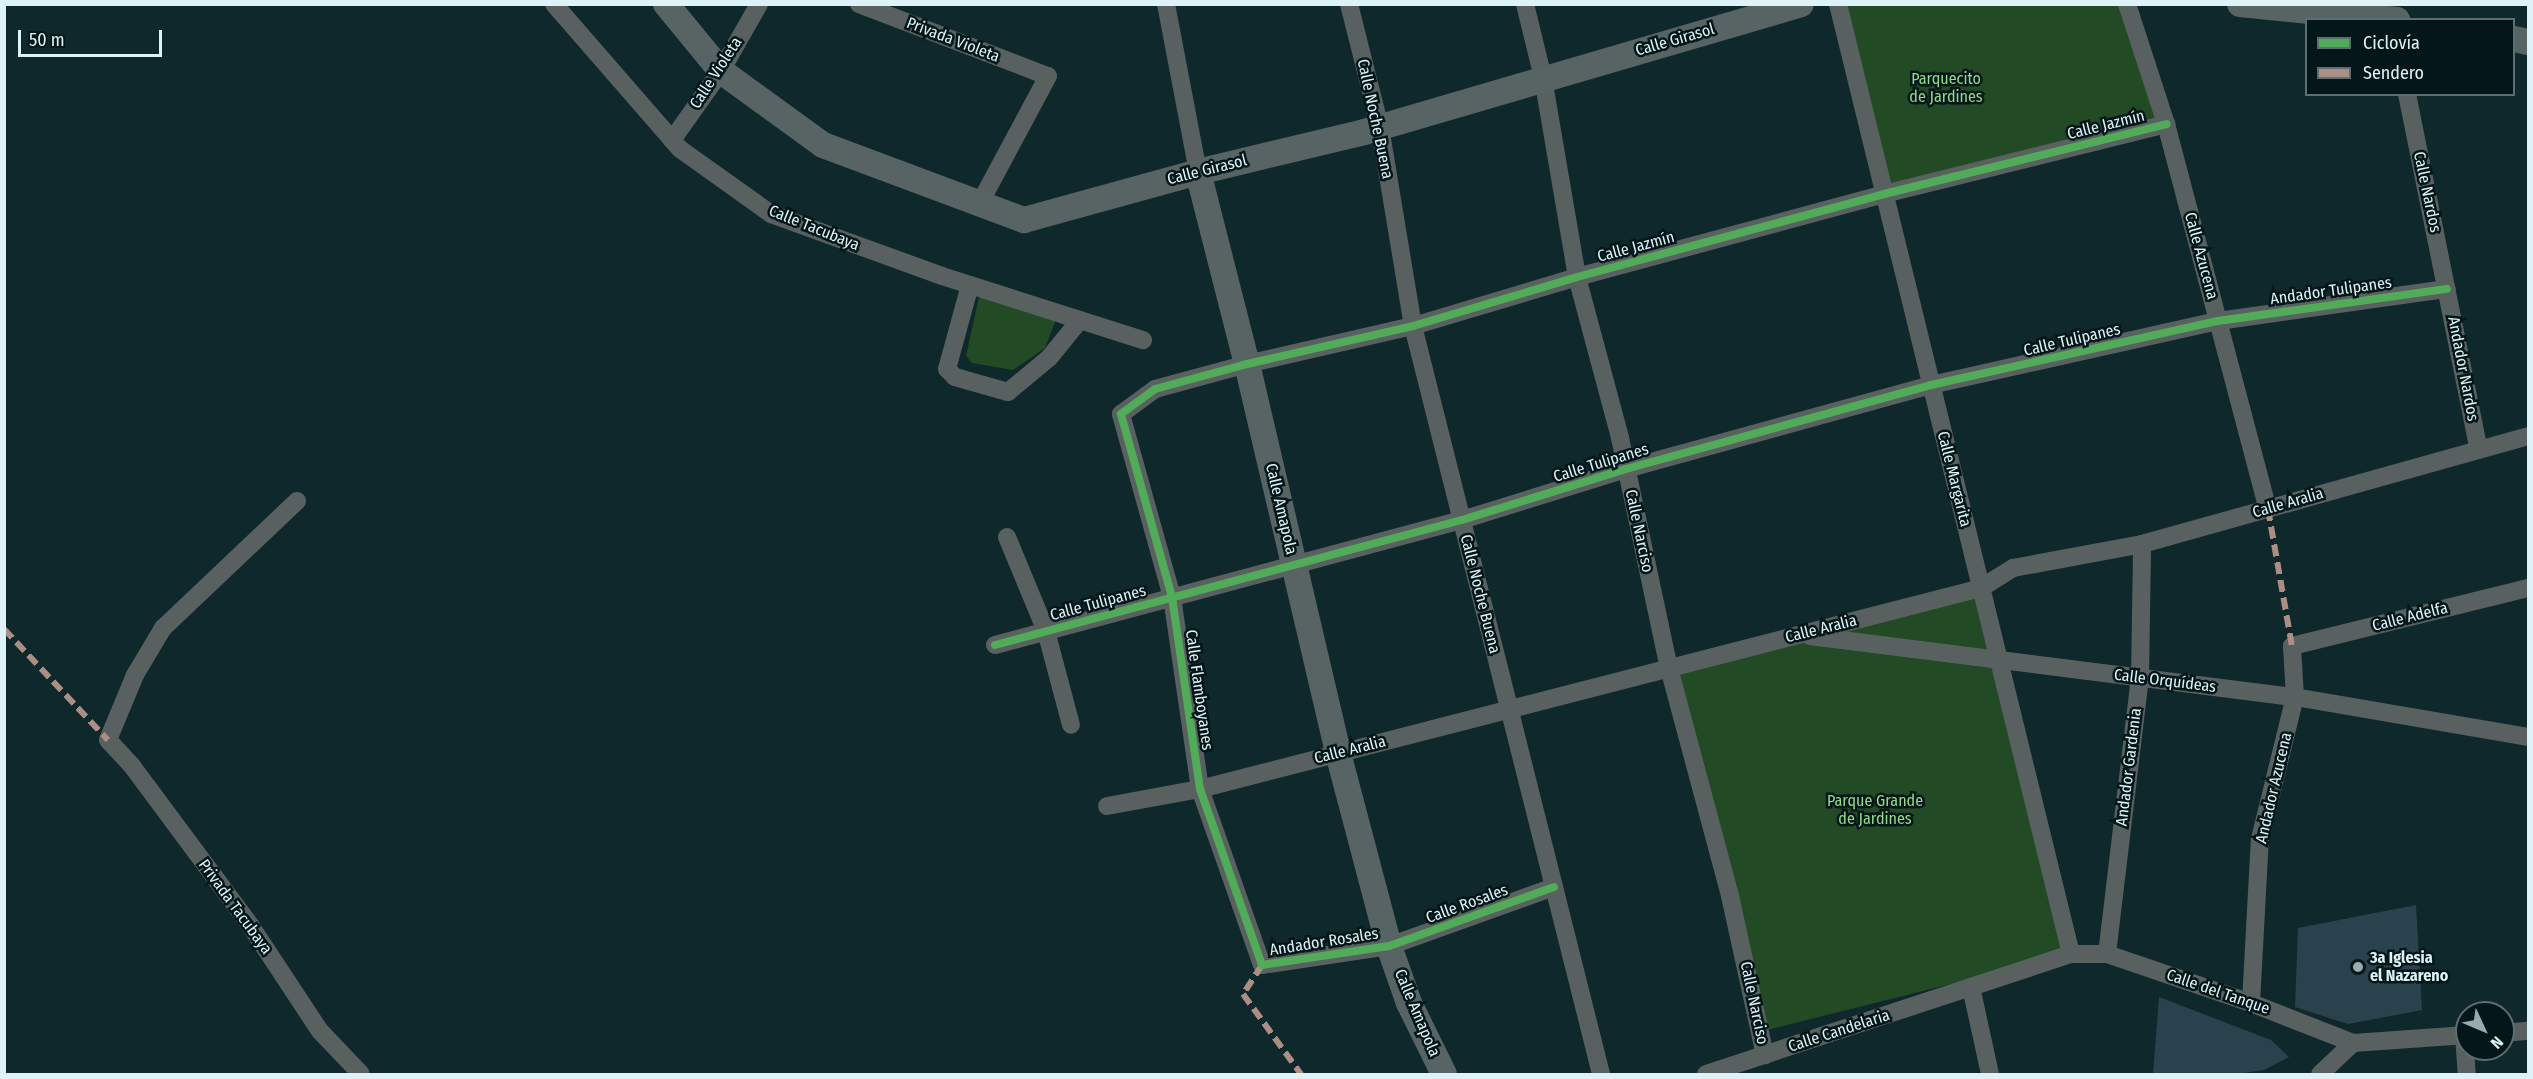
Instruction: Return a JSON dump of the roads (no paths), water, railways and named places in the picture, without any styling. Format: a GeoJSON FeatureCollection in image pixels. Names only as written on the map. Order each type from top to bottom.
{"type":"FeatureCollection","features":[{"type":"Feature","properties":{"kind":"street","name":"Calle Tacubaya"},"geometry":{"type":"LineString","coordinates":[[554,4],[680,149],[771,214],[803,228],[970,285],[1143,340]]}},
{"type":"Feature","properties":{"kind":"street","name":"Calle Girasol"},"geometry":{"type":"LineString","coordinates":[[666,4],[721,71],[823,145],[1024,220],[1198,172],[1380,127],[1801,4]]}},
{"type":"Feature","properties":{"kind":"street","name":"Calle Violeta"},"geometry":{"type":"LineString","coordinates":[[672,140],[721,71],[759,4]]}},
{"type":"Feature","properties":{"kind":"street","name":"Privada Violeta"},"geometry":{"type":"LineString","coordinates":[[859,4],[1048,76],[980,203]]}},
{"type":"Feature","properties":{"kind":"street","name":"Calle Amapola"},"geometry":{"type":"LineString","coordinates":[[1166,4],[1198,172],[1247,364],[1338,753],[1389,946],[1408,1003],[1444,1074]]}},
{"type":"Feature","properties":{"kind":"street","name":"Calle Noche Buena"},"geometry":{"type":"LineString","coordinates":[[1349,4],[1380,127],[1413,326],[1601,1074]]}},
{"type":"Feature","properties":{"kind":"street","name":"Calle Narciso"},"geometry":{"type":"LineString","coordinates":[[1525,4],[1543,78],[1577,276],[1626,470],[1669,668],[1730,896],[1765,1055]]}},
{"type":"Feature","properties":{"kind":"street","name":"Calle Margarita"},"geometry":{"type":"LineString","coordinates":[[1838,4],[2071,954]]}},
{"type":"Feature","properties":{"kind":"street","name":"Calle Azucena"},"geometry":{"type":"LineString","coordinates":[[2127,4],[2166,124],[2268,508]]}},
{"type":"Feature","properties":{"kind":"street"},"geometry":{"type":"LineString","coordinates":[[2240,4],[2393,16]]}},
{"type":"Feature","properties":{"kind":"street","name":"Calle Nardos"},"geometry":{"type":"LineString","coordinates":[[2407,96],[2447,289]]}},
{"type":"Feature","properties":{"kind":"street","name":"Calle Jazmín"},"geometry":{"type":"LineString","coordinates":[[1121,414],[1155,389],[1247,364],[1413,326],[1577,276],[2166,124]]}},
{"type":"Feature","properties":{"kind":"street"},"geometry":{"type":"LineString","coordinates":[[970,285],[947,369],[955,377],[1008,393],[1050,358],[1080,320]]}},
{"type":"Feature","properties":{"kind":"street","name":"Andador Tulipanes"},"geometry":{"type":"LineString","coordinates":[[2218,321],[2447,289]]}},
{"type":"Feature","properties":{"kind":"street","name":"Andador Nardos"},"geometry":{"type":"LineString","coordinates":[[2447,289],[2480,450]]}},
{"type":"Feature","properties":{"kind":"street","name":"Calle Tulipanes"},"geometry":{"type":"LineString","coordinates":[[995,645],[1461,520],[1626,470],[1931,385],[2218,321]]}},
{"type":"Feature","properties":{"kind":"street","name":"Calle Flamboyanes"},"geometry":{"type":"LineString","coordinates":[[1121,414],[1172,597],[1200,789],[1262,965]]}},
{"type":"Feature","properties":{"kind":"street","name":"Calle Aralia"},"geometry":{"type":"LineString","coordinates":[[1107,806],[1200,789],[1981,588],[2013,568],[2142,544],[2529,436]]}},
{"type":"Feature","properties":{"kind":"street","name":"Privada Tacubaya"},"geometry":{"type":"LineString","coordinates":[[297,501],[163,628],[135,675],[108,740],[132,766],[250,925],[320,1031],[361,1074]]}},
{"type":"Feature","properties":{"kind":"street"},"geometry":{"type":"LineString","coordinates":[[1007,537],[1046,631],[1071,725]]}},
{"type":"Feature","properties":{"kind":"street","name":"Andador Gardenia"},"geometry":{"type":"LineString","coordinates":[[2107,954],[2140,678],[2142,544]]}},
{"type":"Feature","properties":{"kind":"street","name":"Calle Adelfa"},"geometry":{"type":"LineString","coordinates":[[2292,646],[2529,588]]}},
{"type":"Feature","properties":{"kind":"street","name":"Calle Orquídeas"},"geometry":{"type":"LineString","coordinates":[[1800,635],[1999,662],[2295,697],[2529,737]]}},
{"type":"Feature","properties":{"kind":"street","name":"Andador Azucena"},"geometry":{"type":"LineString","coordinates":[[2251,1003],[2260,839],[2295,697],[2292,646]]}},
{"type":"Feature","properties":{"kind":"street","name":"Calle Rosales"},"geometry":{"type":"LineString","coordinates":[[1389,946],[1554,887]]}},
{"type":"Feature","properties":{"kind":"street","name":"Andador Rosales"},"geometry":{"type":"LineString","coordinates":[[1262,965],[1389,946]]}},
{"type":"Feature","properties":{"kind":"street","name":"Calle del Tanque"},"geometry":{"type":"LineString","coordinates":[[1971,987],[2071,954],[2107,954],[2251,1003],[2354,1043],[2455,1036]]}},
{"type":"Feature","properties":{"kind":"street"},"geometry":{"type":"LineString","coordinates":[[1971,987],[1990,1074]]}},
{"type":"Feature","properties":{"kind":"street","name":"Calle Candelaria"},"geometry":{"type":"LineString","coordinates":[[1715,1073],[1971,987]]}},
{"type":"Feature","properties":{"kind":"street"},"geometry":{"type":"LineString","coordinates":[[2320,1074],[2354,1043]]}},
{"type":"Feature","properties":{"kind":"place","name":"3a Iglesia el Nazareno"},"geometry":{"type":"Point","coordinates":[2358,967]}},
{"type":"Feature","properties":{"kind":"park label","name":"Parquecito de Jardines"},"geometry":{"type":"Point","coordinates":[1946,88]}},
{"type":"Feature","properties":{"kind":"park label","name":"Parque Grande de Jardines"},"geometry":{"type":"Point","coordinates":[1875,810]}}]}
